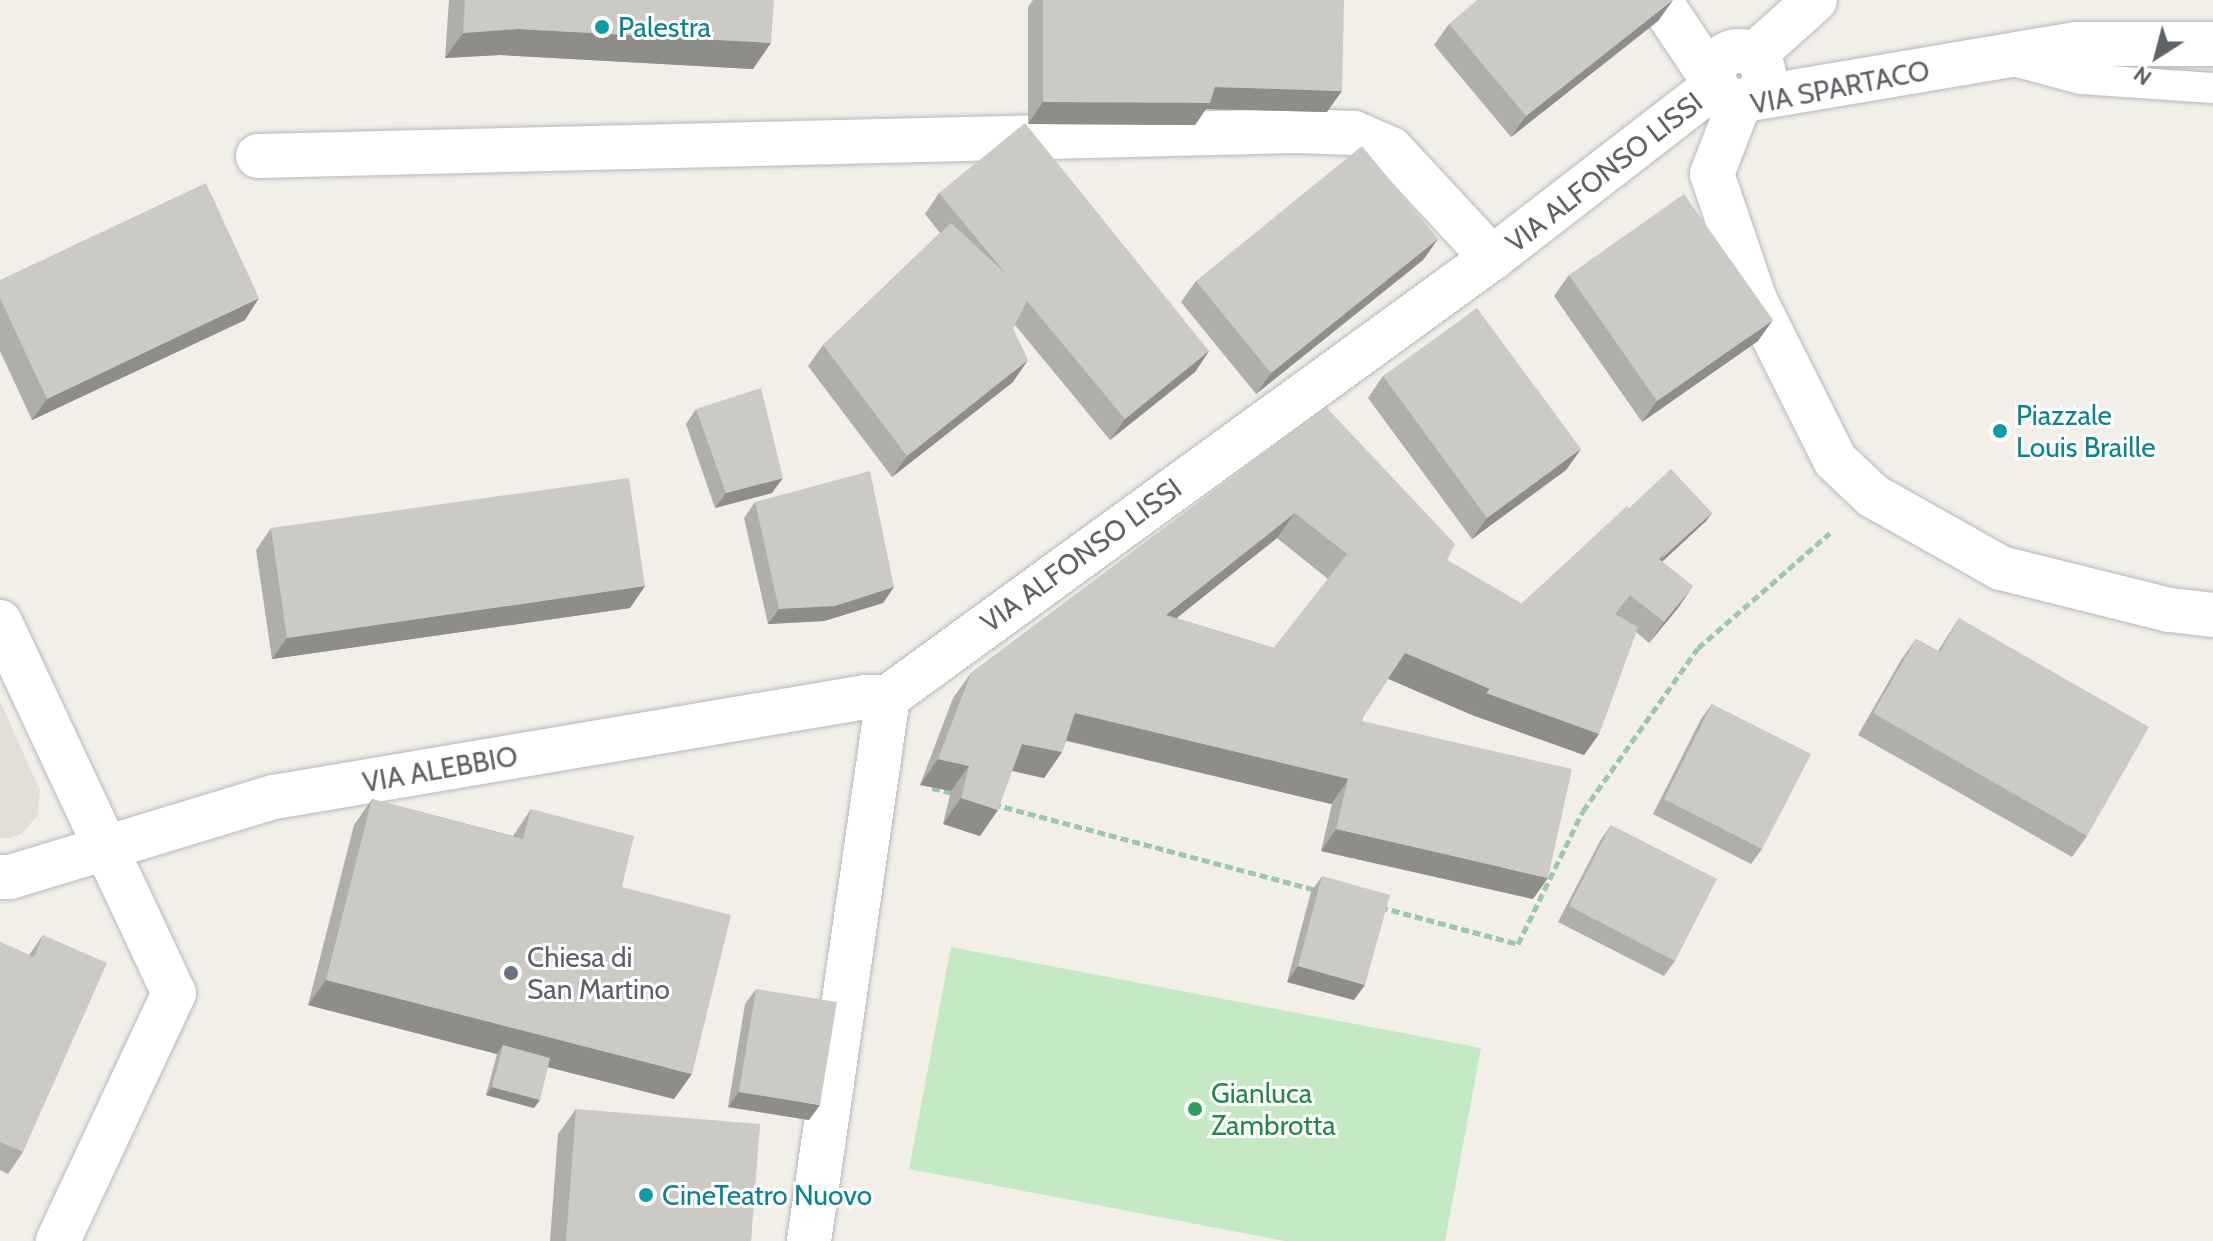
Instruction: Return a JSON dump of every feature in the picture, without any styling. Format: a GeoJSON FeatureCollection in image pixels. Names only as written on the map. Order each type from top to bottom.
{"type":"FeatureCollection","features":[{"type":"Feature","properties":{"kind":"street"},"geometry":{"type":"LineString","coordinates":[[1659,0],[1728,93],[1752,97],[1764,78],[1763,68],[1754,55],[1815,0]]}},
{"type":"Feature","properties":{"kind":"street","name":"VIA SPARTACO"},"geometry":{"type":"LineString","coordinates":[[2213,44],[2076,44],[2000,58],[1728,93],[1712,174],[1755,300],[1835,460],[1873,496],[2001,568],[2170,610],[2213,615]]}},
{"type":"Feature","properties":{"kind":"street","name":"VIA ALFONSO LISSI"},"geometry":{"type":"LineString","coordinates":[[888,697],[1492,258],[1728,93]]}},
{"type":"Feature","properties":{"kind":"street"},"geometry":{"type":"LineString","coordinates":[[258,156],[1297,131],[1354,133],[1391,149],[1492,258]]}},
{"type":"Feature","properties":{"kind":"street"},"geometry":{"type":"LineString","coordinates":[[0,622],[174,993],[58,1241]]}},
{"type":"Feature","properties":{"kind":"street","name":"VIA ALEBBIO"},"geometry":{"type":"LineString","coordinates":[[0,877],[105,849],[274,797],[866,697],[888,697]]}},
{"type":"Feature","properties":{"kind":"street"},"geometry":{"type":"LineString","coordinates":[[809,1241],[888,697]]}},
{"type":"Feature","properties":{"kind":"lane"},"geometry":{"type":"LineString","coordinates":[[2000,58],[2081,79],[2213,88]]}},
{"type":"Feature","properties":{"kind":"path"},"geometry":{"type":"LineString","coordinates":[[1365,903],[1518,944],[1583,811],[1698,648],[1873,496]]}},
{"type":"Feature","properties":{"kind":"path"},"geometry":{"type":"LineString","coordinates":[[874,781],[920,785],[966,797]]}},
{"type":"Feature","properties":{"kind":"path"},"geometry":{"type":"LineString","coordinates":[[982,801],[1319,891]]}},
{"type":"Feature","properties":{"kind":"shaded area"},"geometry":{"type":"Polygon","coordinates":[[[0,701],[40,790],[38,815],[21,834],[10,838],[0,838],[0,701]]]}},
{"type":"Feature","properties":{"kind":"green space","name":"Gianluca Zambrotta"},"geometry":{"type":"Polygon","coordinates":[[[951,947],[1481,1048],[1445,1241],[1285,1241],[909,1169],[951,947]]]}},
{"type":"Feature","properties":{"kind":"building"},"geometry":{"type":"Polygon","coordinates":[[[465,0],[774,0],[771,43],[518,29],[463,33],[465,0]]]}},
{"type":"Feature","properties":{"kind":"building"},"geometry":{"type":"Polygon","coordinates":[[[1043,0],[1344,0],[1342,91],[1215,87],[1210,103],[1043,102],[1043,0]]]}},
{"type":"Feature","properties":{"kind":"building"},"geometry":{"type":"Polygon","coordinates":[[[1477,0],[1673,0],[1526,116],[1449,24],[1477,0]]]}},
{"type":"Feature","properties":{"kind":"building"},"geometry":{"type":"Polygon","coordinates":[[[1025,123],[1209,351],[1125,419],[1027,301],[1013,328],[1028,360],[907,456],[823,345],[951,223],[1007,275],[939,193],[1025,123]]]}},
{"type":"Feature","properties":{"kind":"building"},"geometry":{"type":"Polygon","coordinates":[[[1362,146],[1438,239],[1271,373],[1196,281],[1362,146]]]}},
{"type":"Feature","properties":{"kind":"building"},"geometry":{"type":"Polygon","coordinates":[[[206,183],[259,298],[47,399],[0,298],[0,280],[206,183]]]}},
{"type":"Feature","properties":{"kind":"building"},"geometry":{"type":"Polygon","coordinates":[[[1684,194],[1773,320],[1657,401],[1569,275],[1684,194]]]}},
{"type":"Feature","properties":{"kind":"building"},"geometry":{"type":"Polygon","coordinates":[[[1477,308],[1581,449],[1487,518],[1383,376],[1477,308]]]}},
{"type":"Feature","properties":{"kind":"building"},"geometry":{"type":"Polygon","coordinates":[[[761,388],[783,478],[726,493],[696,409],[761,388]]]}},
{"type":"Feature","properties":{"kind":"building"},"geometry":{"type":"Polygon","coordinates":[[[1326,407],[1455,544],[1447,560],[1521,603],[1490,689],[1405,653],[1363,717],[1349,779],[1075,713],[1062,752],[1022,744],[998,810],[961,798],[969,766],[938,759],[971,673],[1326,407]],[[1295,513],[1166,615],[1274,648],[1347,554],[1295,513]]]}},
{"type":"Feature","properties":{"kind":"building"},"geometry":{"type":"Polygon","coordinates":[[[1671,469],[1712,513],[1660,560],[1668,549],[1629,508],[1671,469]]]}},
{"type":"Feature","properties":{"kind":"building"},"geometry":{"type":"Polygon","coordinates":[[[870,471],[894,587],[835,606],[779,609],[755,502],[870,471]]]}},
{"type":"Feature","properties":{"kind":"building"},"geometry":{"type":"Polygon","coordinates":[[[629,478],[645,586],[287,638],[271,528],[629,478]]]}},
{"type":"Feature","properties":{"kind":"building"},"geometry":{"type":"Polygon","coordinates":[[[1627,506],[1668,549],[1659,559],[1693,586],[1664,622],[1630,595],[1615,614],[1638,627],[1599,734],[1486,693],[1520,605],[1627,506]]]}},
{"type":"Feature","properties":{"kind":"building"},"geometry":{"type":"Polygon","coordinates":[[[1959,618],[2149,727],[2087,836],[1873,713],[1916,639],[1940,652],[1959,618]]]}},
{"type":"Feature","properties":{"kind":"building"},"geometry":{"type":"Polygon","coordinates":[[[1712,704],[1811,754],[1762,849],[1664,799],[1712,704]]]}},
{"type":"Feature","properties":{"kind":"building"},"geometry":{"type":"Polygon","coordinates":[[[1362,721],[1572,769],[1548,878],[1336,829],[1362,721]]]}},
{"type":"Feature","properties":{"kind":"building","name":"Chiesa di San Martino"},"geometry":{"type":"Polygon","coordinates":[[[372,799],[523,839],[531,809],[634,836],[622,887],[731,915],[692,1074],[326,980],[372,799]]]}},
{"type":"Feature","properties":{"kind":"building"},"geometry":{"type":"Polygon","coordinates":[[[1611,825],[1717,879],[1675,961],[1569,906],[1611,825]]]}},
{"type":"Feature","properties":{"kind":"building"},"geometry":{"type":"Polygon","coordinates":[[[1322,876],[1390,895],[1365,985],[1298,966],[1322,876]]]}},
{"type":"Feature","properties":{"kind":"building"},"geometry":{"type":"Polygon","coordinates":[[[43,935],[107,963],[23,1152],[0,1142],[0,942],[34,957],[43,935]]]}},
{"type":"Feature","properties":{"kind":"building"},"geometry":{"type":"Polygon","coordinates":[[[756,989],[837,1002],[820,1105],[739,1092],[756,989]]]}},
{"type":"Feature","properties":{"kind":"building"},"geometry":{"type":"Polygon","coordinates":[[[503,1045],[550,1058],[540,1100],[492,1087],[503,1045]]]}},
{"type":"Feature","properties":{"kind":"building","name":"CineTeatro Nuovo"},"geometry":{"type":"Polygon","coordinates":[[[576,1109],[760,1124],[751,1241],[566,1241],[576,1109]]]}},
{"type":"Feature","properties":{"kind":"place","name":"Palestra"},"geometry":{"type":"Point","coordinates":[602,27]}},
{"type":"Feature","properties":{"kind":"place","name":"Piazzale Louis Braille"},"geometry":{"type":"Point","coordinates":[2000,431]}},
{"type":"Feature","properties":{"kind":"place","name":"Chiesa di San Martino"},"geometry":{"type":"Point","coordinates":[511,973]}},
{"type":"Feature","properties":{"kind":"place","name":"Gianluca Zambrotta"},"geometry":{"type":"Point","coordinates":[1195,1109]}},
{"type":"Feature","properties":{"kind":"place","name":"CineTeatro Nuovo"},"geometry":{"type":"Point","coordinates":[646,1195]}}]}
